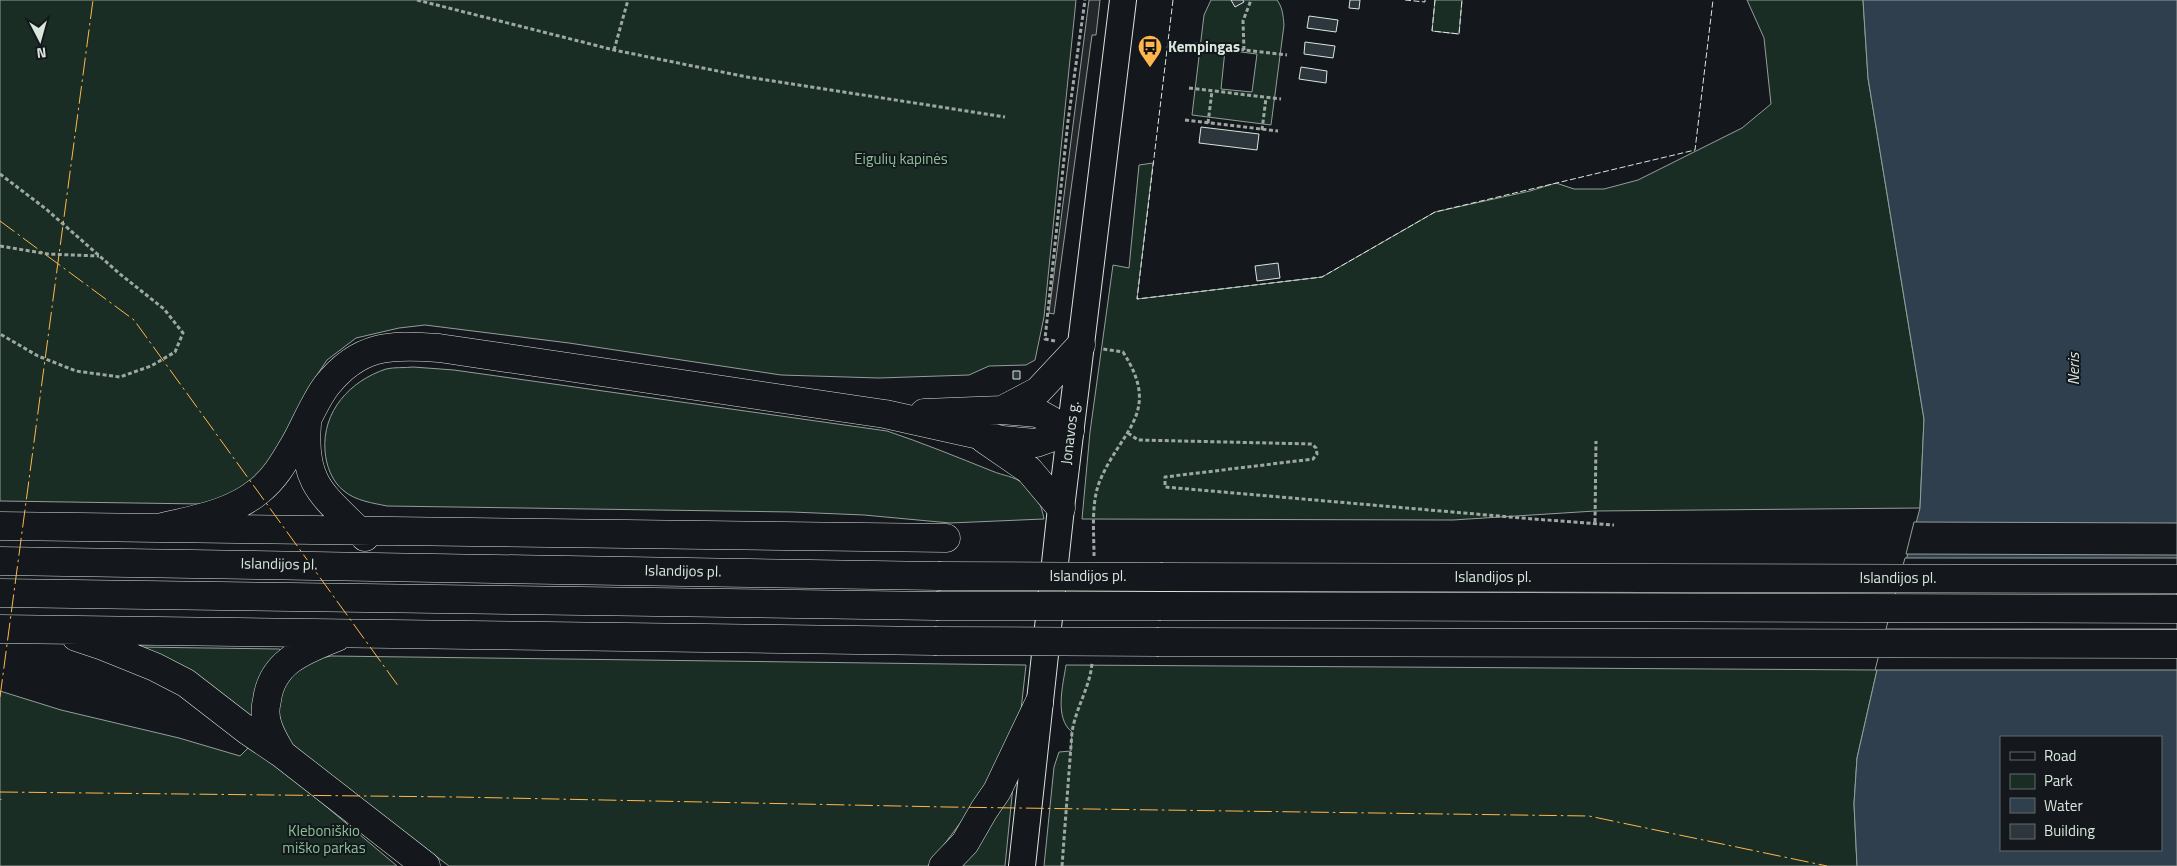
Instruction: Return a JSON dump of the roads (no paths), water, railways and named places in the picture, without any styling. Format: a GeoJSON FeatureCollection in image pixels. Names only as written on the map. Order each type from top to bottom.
{"type":"FeatureCollection","features":[{"type":"Feature","properties":{"kind":"highway"},"geometry":{"type":"LineString","coordinates":[[1002,410],[1038,390],[1080,345]]}},
{"type":"Feature","properties":{"kind":"highway"},"geometry":{"type":"LineString","coordinates":[[158,528],[211,515],[230,508],[258,492],[278,471],[326,386],[346,365],[370,351],[407,346],[439,348],[885,414],[981,436],[1036,443],[1070,431]]}},
{"type":"Feature","properties":{"kind":"highway"},"geometry":{"type":"LineString","coordinates":[[885,414],[1002,410],[1038,414],[1070,431]]}},
{"type":"Feature","properties":{"kind":"highway"},"geometry":{"type":"LineString","coordinates":[[307,422],[307,461],[312,477],[320,491],[393,566]]}},
{"type":"Feature","properties":{"kind":"highway"},"geometry":{"type":"LineString","coordinates":[[981,436],[1029,470],[1060,508]]}},
{"type":"Feature","properties":{"kind":"highway"},"geometry":{"type":"LineString","coordinates":[[331,502],[349,514],[414,531]]}},
{"type":"Feature","properties":{"kind":"highway"},"geometry":{"type":"LineString","coordinates":[[0,526],[946,538]]}},
{"type":"Feature","properties":{"kind":"highway","name":"Islandijos pl."},"geometry":{"type":"LineString","coordinates":[[0,561],[938,576],[2177,579]]}},
{"type":"Feature","properties":{"kind":"highway","name":"Islandijos pl."},"geometry":{"type":"LineString","coordinates":[[0,593],[936,606],[2177,609]]}},
{"type":"Feature","properties":{"kind":"highway"},"geometry":{"type":"LineString","coordinates":[[0,629],[49,628],[934,642],[2177,644]]}},
{"type":"Feature","properties":{"kind":"highway"},"geometry":{"type":"LineString","coordinates":[[49,628],[104,646],[155,667],[186,683],[248,731],[282,754],[426,866]]}},
{"type":"Feature","properties":{"kind":"highway"},"geometry":{"type":"LineString","coordinates":[[282,754],[267,726],[265,709],[268,691],[274,676],[284,664],[299,652],[350,633]]}},
{"type":"Feature","properties":{"kind":"highway"},"geometry":{"type":"LineString","coordinates":[[943,866],[965,843],[997,791],[1039,703]]}},
{"type":"Feature","properties":{"kind":"main road","name":"Jonavos g."},"geometry":{"type":"LineString","coordinates":[[1022,866],[1060,508],[1123,0]]}},
{"type":"Feature","properties":{"kind":"water","name":"Neris"},"geometry":{"type":"Polygon","coordinates":[[[1863,0],[2177,0],[2177,866],[1857,866],[1854,804],[1857,758],[1877,670],[1920,508],[1924,419],[1868,78],[1863,0]]]}},
{"type":"Feature","properties":{"kind":"place","name":"Kempingas"},"geometry":{"type":"Point","coordinates":[1150,68]}},
{"type":"Feature","properties":{"kind":"park label","name":"Eigulių kapinės"},"geometry":{"type":"Point","coordinates":[901,159]}},
{"type":"Feature","properties":{"kind":"park label","name":"Kleboniškio miško parkas"},"geometry":{"type":"Point","coordinates":[324,840]}}]}
